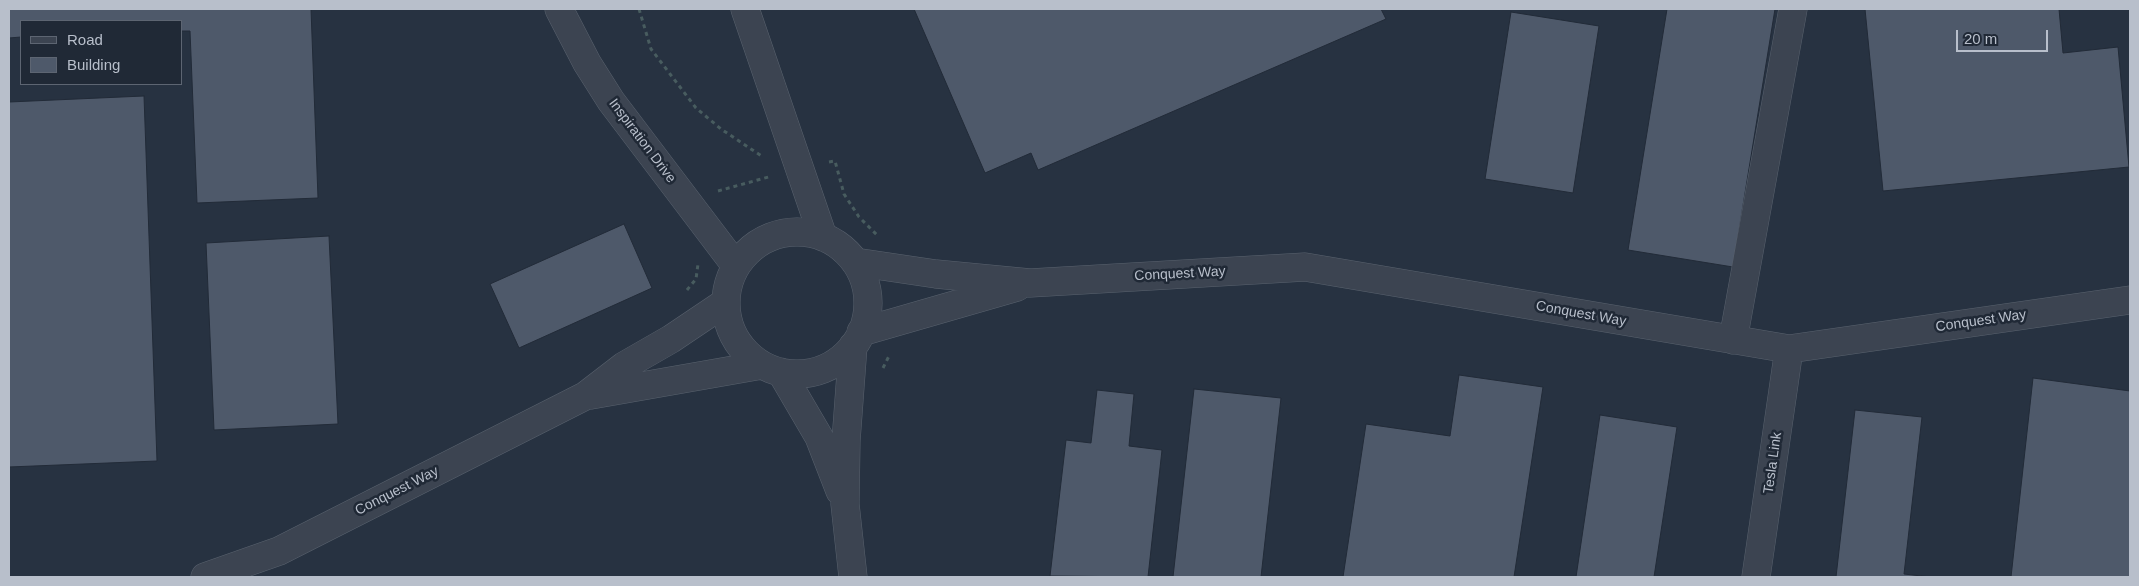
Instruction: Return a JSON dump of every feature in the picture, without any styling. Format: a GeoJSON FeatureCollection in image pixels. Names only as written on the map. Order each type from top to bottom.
{"type":"FeatureCollection","features":[{"type":"Feature","properties":{"kind":"street","name":"Inspiration Drive"},"geometry":{"type":"LineString","coordinates":[[559,9],[587,62],[611,101],[736,266]]}},
{"type":"Feature","properties":{"kind":"street"},"geometry":{"type":"LineString","coordinates":[[745,9],[823,237]]}},
{"type":"Feature","properties":{"kind":"street"},"geometry":{"type":"LineString","coordinates":[[1733,340],[1793,9]]}},
{"type":"Feature","properties":{"kind":"street"},"geometry":{"type":"LineString","coordinates":[[853,577],[845,504],[846,442],[857,339],[867,309],[865,285],[856,262],[841,247],[823,237],[804,232],[778,235],[765,239],[748,250],[736,266],[728,284],[726,302],[728,321],[735,339],[747,354],[772,369],[801,374],[821,370],[839,360],[857,339]]}},
{"type":"Feature","properties":{"kind":"street","name":"Conquest Way"},"geometry":{"type":"LineString","coordinates":[[856,262],[936,274],[1030,283],[1305,267],[1789,349],[2130,300]]}},
{"type":"Feature","properties":{"kind":"street","name":"Conquest Way"},"geometry":{"type":"LineString","coordinates":[[857,339],[1030,283]]}},
{"type":"Feature","properties":{"kind":"street","name":"Conquest Way"},"geometry":{"type":"LineString","coordinates":[[205,577],[279,551],[584,396],[624,366],[671,339],[726,302]]}},
{"type":"Feature","properties":{"kind":"street","name":"Tesla Link"},"geometry":{"type":"LineString","coordinates":[[1756,577],[1789,349]]}},
{"type":"Feature","properties":{"kind":"street"},"geometry":{"type":"LineString","coordinates":[[772,369],[819,437],[845,504]]}},
{"type":"Feature","properties":{"kind":"street","name":"Conquest Way"},"geometry":{"type":"LineString","coordinates":[[584,396],[772,369]]}},
{"type":"Feature","properties":{"kind":"path"},"geometry":{"type":"LineString","coordinates":[[639,9],[651,49],[696,108],[721,129],[767,159]]}},
{"type":"Feature","properties":{"kind":"building"},"geometry":{"type":"Polygon","coordinates":[[[9,9],[311,9],[318,198],[197,203],[190,31],[182,31],[182,20],[20,20],[20,37],[9,38],[9,9]]]}},
{"type":"Feature","properties":{"kind":"building"},"geometry":{"type":"Polygon","coordinates":[[[914,9],[1381,9],[1386,19],[1038,170],[1031,153],[985,173],[914,9]]]}},
{"type":"Feature","properties":{"kind":"building"},"geometry":{"type":"Polygon","coordinates":[[[1667,9],[1775,9],[1733,267],[1628,250],[1667,9]]]}},
{"type":"Feature","properties":{"kind":"building"},"geometry":{"type":"Polygon","coordinates":[[[1865,9],[2059,9],[2063,53],[2118,47],[2129,167],[1883,191],[1865,9]]]}},
{"type":"Feature","properties":{"kind":"building"},"geometry":{"type":"Polygon","coordinates":[[[1511,12],[1599,26],[1573,193],[1485,179],[1511,12]]]}},
{"type":"Feature","properties":{"kind":"building"},"geometry":{"type":"Polygon","coordinates":[[[144,96],[157,461],[9,467],[9,102],[144,96]]]}},
{"type":"Feature","properties":{"kind":"building"},"geometry":{"type":"Polygon","coordinates":[[[624,224],[652,288],[519,348],[490,284],[624,224]]]}},
{"type":"Feature","properties":{"kind":"building"},"geometry":{"type":"Polygon","coordinates":[[[329,236],[338,424],[214,430],[206,243],[329,236]]]}},
{"type":"Feature","properties":{"kind":"building"},"geometry":{"type":"Polygon","coordinates":[[[1459,375],[1543,387],[1514,577],[1343,577],[1366,424],[1450,436],[1459,375]]]}},
{"type":"Feature","properties":{"kind":"building"},"geometry":{"type":"Polygon","coordinates":[[[2033,378],[2130,391],[2130,577],[2011,577],[2033,378]]]}},
{"type":"Feature","properties":{"kind":"building"},"geometry":{"type":"Polygon","coordinates":[[[1194,389],[1281,398],[1261,577],[1173,577],[1194,389]]]}},
{"type":"Feature","properties":{"kind":"building"},"geometry":{"type":"Polygon","coordinates":[[[1097,390],[1134,394],[1129,446],[1162,450],[1148,577],[1050,576],[1066,440],[1091,443],[1097,390]]]}},
{"type":"Feature","properties":{"kind":"building"},"geometry":{"type":"Polygon","coordinates":[[[1855,410],[1922,417],[1904,574],[1930,577],[1836,577],[1855,410]]]}},
{"type":"Feature","properties":{"kind":"building"},"geometry":{"type":"Polygon","coordinates":[[[1600,415],[1677,427],[1654,577],[1576,577],[1600,415]]]}}]}
